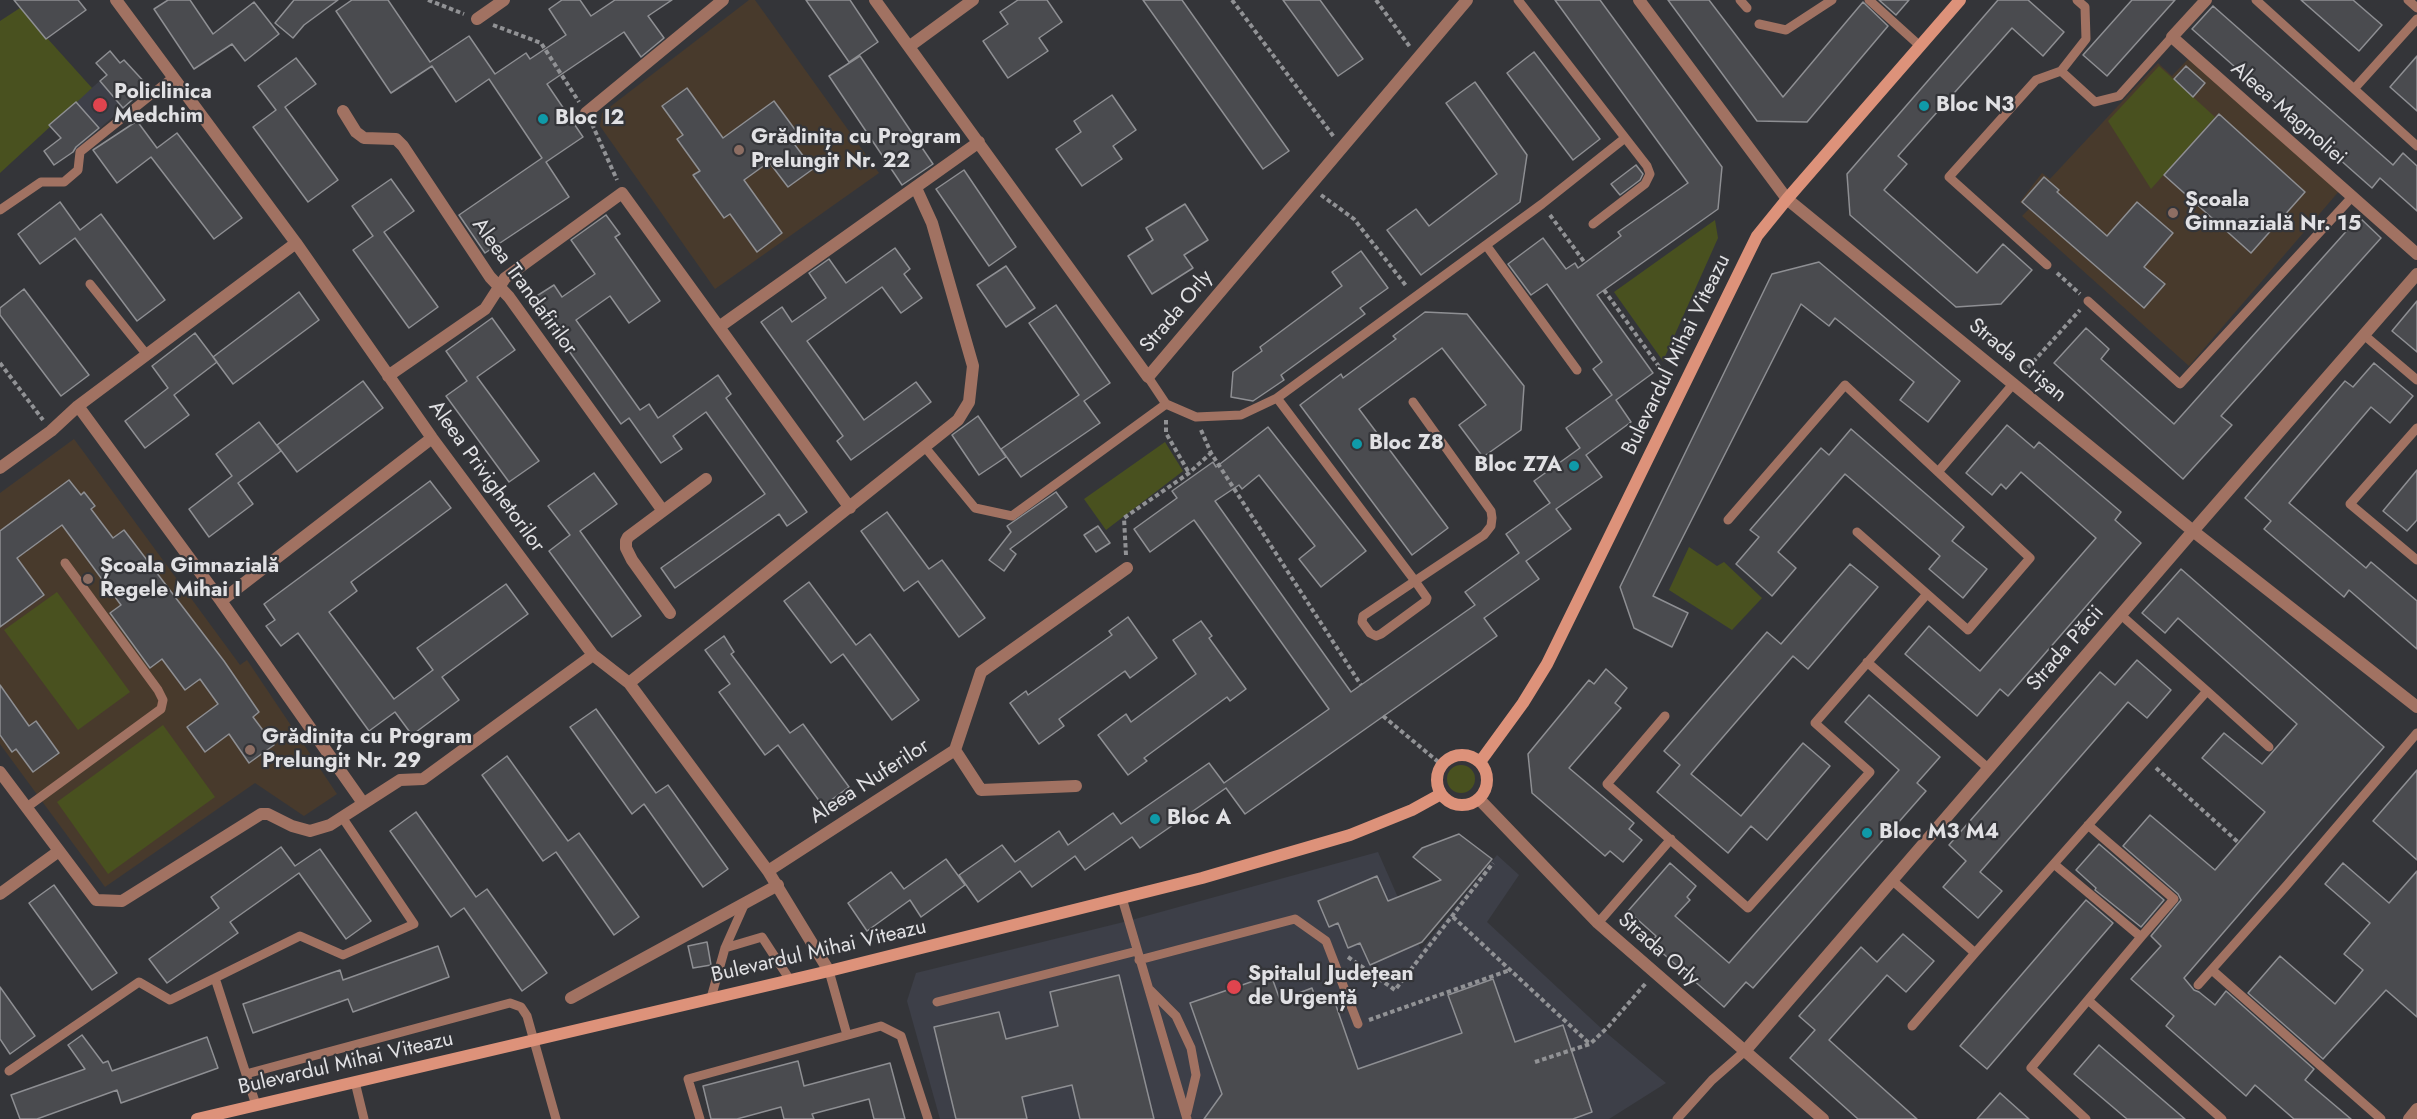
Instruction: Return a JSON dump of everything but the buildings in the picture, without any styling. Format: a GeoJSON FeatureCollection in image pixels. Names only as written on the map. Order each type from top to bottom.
{"type":"FeatureCollection","features":[{"type":"Feature","properties":{"kind":"main road","name":"Bulevardul Mihai Viteazu"},"geometry":{"type":"LineString","coordinates":[[1480,762],[1523,703],[1546,664],[1757,236],[1960,0]]}},
{"type":"Feature","properties":{"kind":"main road"},"geometry":{"type":"LineString","coordinates":[[1456,755],[1473,757],[1480,762],[1488,780],[1484,793],[1479,799],[1473,803],[1459,805],[1441,794],[1437,784],[1442,765],[1456,755]]}},
{"type":"Feature","properties":{"kind":"main road","name":"Bulevardul Mihai Viteazu"},"geometry":{"type":"LineString","coordinates":[[197,1119],[829,971],[1249,865],[1340,838],[1412,810],[1441,794]]}},
{"type":"Feature","properties":{"kind":"street","name":"Aleea Privighetorilor"},"geometry":{"type":"LineString","coordinates":[[116,0],[296,243],[432,438],[593,655],[629,683],[768,871],[829,971]]}},
{"type":"Feature","properties":{"kind":"street"},"geometry":{"type":"LineString","coordinates":[[477,19],[504,0]]}},
{"type":"Feature","properties":{"kind":"street"},"geometry":{"type":"LineString","coordinates":[[586,112],[723,0]]}},
{"type":"Feature","properties":{"kind":"street","name":"Strada Orly"},"geometry":{"type":"LineString","coordinates":[[875,0],[1148,377],[1467,0]]}},
{"type":"Feature","properties":{"kind":"street"},"geometry":{"type":"LineString","coordinates":[[910,46],[973,0]]}},
{"type":"Feature","properties":{"kind":"street","name":"Strada Crișan"},"geometry":{"type":"LineString","coordinates":[[1639,0],[1787,199],[2193,531],[2417,707]]}},
{"type":"Feature","properties":{"kind":"street"},"geometry":{"type":"LineString","coordinates":[[2172,37],[2206,0]]}},
{"type":"Feature","properties":{"kind":"street","name":"Aleea Magnoliei"},"geometry":{"type":"LineString","coordinates":[[2172,37],[2417,254]]}},
{"type":"Feature","properties":{"kind":"street","name":"Aleea Trandafirilor"},"geometry":{"type":"LineString","coordinates":[[343,111],[356,132],[364,138],[396,139],[403,146],[483,267],[663,511]]}},
{"type":"Feature","properties":{"kind":"street"},"geometry":{"type":"LineString","coordinates":[[719,327],[979,142]]}},
{"type":"Feature","properties":{"kind":"street"},"geometry":{"type":"LineString","coordinates":[[629,683],[958,420],[969,402],[973,366],[932,223],[916,188]]}},
{"type":"Feature","properties":{"kind":"street"},"geometry":{"type":"LineString","coordinates":[[388,376],[485,309],[505,278],[622,193],[850,508]]}},
{"type":"Feature","properties":{"kind":"street"},"geometry":{"type":"LineString","coordinates":[[0,468],[51,431],[78,406],[296,243]]}},
{"type":"Feature","properties":{"kind":"street","name":"Strada Păcii"},"geometry":{"type":"LineString","coordinates":[[1745,1051],[2417,274]]}},
{"type":"Feature","properties":{"kind":"street"},"geometry":{"type":"LineString","coordinates":[[78,406],[221,601],[363,803]]}},
{"type":"Feature","properties":{"kind":"street"},"geometry":{"type":"LineString","coordinates":[[221,601],[432,438]]}},
{"type":"Feature","properties":{"kind":"street"},"geometry":{"type":"LineString","coordinates":[[670,613],[632,560],[626,548],[628,537],[706,479]]}},
{"type":"Feature","properties":{"kind":"street","name":"Aleea Nuferilor"},"geometry":{"type":"LineString","coordinates":[[768,871],[955,750],[981,672],[1127,568]]}},
{"type":"Feature","properties":{"kind":"street"},"geometry":{"type":"LineString","coordinates":[[0,772],[96,900],[122,901],[261,814],[268,814],[292,826],[310,831],[330,825],[400,780],[423,780],[593,655]]}},
{"type":"Feature","properties":{"kind":"street"},"geometry":{"type":"LineString","coordinates":[[955,750],[981,790],[1076,786]]}},
{"type":"Feature","properties":{"kind":"street","name":"Strada Orly"},"geometry":{"type":"LineString","coordinates":[[1479,799],[1598,923],[1823,1119]]}},
{"type":"Feature","properties":{"kind":"street"},"geometry":{"type":"LineString","coordinates":[[0,894],[59,851]]}},
{"type":"Feature","properties":{"kind":"street"},"geometry":{"type":"LineString","coordinates":[[571,998],[778,885]]}},
{"type":"Feature","properties":{"kind":"street"},"geometry":{"type":"LineString","coordinates":[[2409,1119],[2417,1109]]}},
{"type":"Feature","properties":{"kind":"lane"},"geometry":{"type":"LineString","coordinates":[[1518,0],[1647,166],[1650,174],[1645,184],[1593,224]]}},
{"type":"Feature","properties":{"kind":"lane"},"geometry":{"type":"LineString","coordinates":[[1740,0],[1747,8]]}},
{"type":"Feature","properties":{"kind":"lane"},"geometry":{"type":"LineString","coordinates":[[1759,24],[1786,30],[1832,0]]}},
{"type":"Feature","properties":{"kind":"lane"},"geometry":{"type":"LineString","coordinates":[[1869,0],[1920,46]]}},
{"type":"Feature","properties":{"kind":"lane"},"geometry":{"type":"LineString","coordinates":[[2047,265],[1949,177],[2036,80],[2061,71],[2086,39],[2088,4],[2077,0]]}},
{"type":"Feature","properties":{"kind":"lane"},"geometry":{"type":"LineString","coordinates":[[2256,0],[2417,146]]}},
{"type":"Feature","properties":{"kind":"lane"},"geometry":{"type":"LineString","coordinates":[[2408,0],[2417,8]]}},
{"type":"Feature","properties":{"kind":"lane"},"geometry":{"type":"LineString","coordinates":[[2355,89],[2417,19]]}},
{"type":"Feature","properties":{"kind":"lane"},"geometry":{"type":"LineString","coordinates":[[2061,71],[2095,102],[2119,96],[2172,37]]}},
{"type":"Feature","properties":{"kind":"lane"},"geometry":{"type":"LineString","coordinates":[[0,210],[41,182],[64,182],[78,170],[80,152],[172,78]]}},
{"type":"Feature","properties":{"kind":"lane"},"geometry":{"type":"LineString","coordinates":[[1148,377],[1166,404],[1196,417],[1240,415],[1277,398],[1542,204],[1625,138]]}},
{"type":"Feature","properties":{"kind":"lane"},"geometry":{"type":"LineString","coordinates":[[2088,301],[2180,384],[2352,197]]}},
{"type":"Feature","properties":{"kind":"lane"},"geometry":{"type":"LineString","coordinates":[[1486,245],[1576,370]]}},
{"type":"Feature","properties":{"kind":"lane"},"geometry":{"type":"LineString","coordinates":[[90,284],[147,355]]}},
{"type":"Feature","properties":{"kind":"lane"},"geometry":{"type":"LineString","coordinates":[[2364,335],[2417,380]]}},
{"type":"Feature","properties":{"kind":"lane"},"geometry":{"type":"LineString","coordinates":[[1938,472],[2014,383]]}},
{"type":"Feature","properties":{"kind":"lane"},"geometry":{"type":"LineString","coordinates":[[1728,520],[1845,385],[2030,558],[1968,630],[1857,532]]}},
{"type":"Feature","properties":{"kind":"lane"},"geometry":{"type":"LineString","coordinates":[[1277,398],[1415,581],[1426,598],[1426,601],[1376,636],[1370,633],[1362,622],[1363,616],[1415,581],[1484,535],[1491,526],[1491,511],[1413,402]]}},
{"type":"Feature","properties":{"kind":"lane"},"geometry":{"type":"LineString","coordinates":[[924,446],[975,508],[1012,516],[1166,404]]}},
{"type":"Feature","properties":{"kind":"lane"},"geometry":{"type":"LineString","coordinates":[[2417,428],[2350,504],[2417,560]]}},
{"type":"Feature","properties":{"kind":"lane"},"geometry":{"type":"LineString","coordinates":[[27,807],[161,709],[163,700],[65,563]]}},
{"type":"Feature","properties":{"kind":"lane"},"geometry":{"type":"LineString","coordinates":[[1665,716],[1607,784],[1748,908],[1870,772],[1815,723],[1927,594]]}},
{"type":"Feature","properties":{"kind":"lane"},"geometry":{"type":"LineString","coordinates":[[2121,615],[2269,747]]}},
{"type":"Feature","properties":{"kind":"lane"},"geometry":{"type":"LineString","coordinates":[[1868,662],[1989,769]]}},
{"type":"Feature","properties":{"kind":"lane"},"geometry":{"type":"LineString","coordinates":[[1912,1026],[2207,691]]}},
{"type":"Feature","properties":{"kind":"lane"},"geometry":{"type":"LineString","coordinates":[[2198,986],[2417,733]]}},
{"type":"Feature","properties":{"kind":"lane"},"geometry":{"type":"LineString","coordinates":[[9,1071],[139,982],[170,1000],[300,936],[343,955],[414,924],[342,817]]}},
{"type":"Feature","properties":{"kind":"lane"},"geometry":{"type":"LineString","coordinates":[[2086,1119],[2031,1068],[2174,899],[2088,825]]}},
{"type":"Feature","properties":{"kind":"lane"},"geometry":{"type":"LineString","coordinates":[[1598,923],[1671,839]]}},
{"type":"Feature","properties":{"kind":"lane"},"geometry":{"type":"LineString","coordinates":[[2054,864],[2142,937]]}},
{"type":"Feature","properties":{"kind":"lane"},"geometry":{"type":"LineString","coordinates":[[1893,881],[1975,953]]}},
{"type":"Feature","properties":{"kind":"lane"},"geometry":{"type":"LineString","coordinates":[[1122,898],[1186,1117]]}},
{"type":"Feature","properties":{"kind":"lane"},"geometry":{"type":"LineString","coordinates":[[711,998],[724,948],[745,903]]}},
{"type":"Feature","properties":{"kind":"lane"},"geometry":{"type":"LineString","coordinates":[[937,1002],[1295,919],[1326,941],[1358,1024]]}},
{"type":"Feature","properties":{"kind":"lane"},"geometry":{"type":"LineString","coordinates":[[724,948],[762,937],[790,980]]}},
{"type":"Feature","properties":{"kind":"lane"},"geometry":{"type":"LineString","coordinates":[[2212,970],[2381,1119]]}},
{"type":"Feature","properties":{"kind":"lane"},"geometry":{"type":"LineString","coordinates":[[829,971],[847,1035]]}},
{"type":"Feature","properties":{"kind":"lane"},"geometry":{"type":"LineString","coordinates":[[215,978],[256,1105]]}},
{"type":"Feature","properties":{"kind":"lane"},"geometry":{"type":"LineString","coordinates":[[1148,987],[1176,1016],[1191,1048],[1196,1075],[1186,1117]]}},
{"type":"Feature","properties":{"kind":"lane"},"geometry":{"type":"LineString","coordinates":[[2088,1000],[2222,1119]]}},
{"type":"Feature","properties":{"kind":"lane"},"geometry":{"type":"LineString","coordinates":[[246,1074],[510,1003],[521,1007],[527,1016],[556,1119]]}},
{"type":"Feature","properties":{"kind":"lane"},"geometry":{"type":"LineString","coordinates":[[700,1119],[688,1079],[881,1026],[901,1036],[928,1119]]}},
{"type":"Feature","properties":{"kind":"lane"},"geometry":{"type":"LineString","coordinates":[[1677,1119],[1712,1080],[1745,1051]]}},
{"type":"Feature","properties":{"kind":"lane"},"geometry":{"type":"LineString","coordinates":[[355,1082],[363,1119]]}},
{"type":"Feature","properties":{"kind":"path"},"geometry":{"type":"LineString","coordinates":[[428,0],[541,43],[586,112],[622,193]]}},
{"type":"Feature","properties":{"kind":"path"},"geometry":{"type":"LineString","coordinates":[[1232,0],[1341,148]]}},
{"type":"Feature","properties":{"kind":"path"},"geometry":{"type":"LineString","coordinates":[[1376,0],[1418,57]]}},
{"type":"Feature","properties":{"kind":"path"},"geometry":{"type":"LineString","coordinates":[[1309,186],[1354,219],[1415,297]]}},
{"type":"Feature","properties":{"kind":"path"},"geometry":{"type":"LineString","coordinates":[[1542,204],[1585,263]]}},
{"type":"Feature","properties":{"kind":"path"},"geometry":{"type":"LineString","coordinates":[[2014,383],[2088,301],[2047,265]]}},
{"type":"Feature","properties":{"kind":"path"},"geometry":{"type":"LineString","coordinates":[[1604,290],[1679,395]]}},
{"type":"Feature","properties":{"kind":"path"},"geometry":{"type":"LineString","coordinates":[[0,363],[51,431]]}},
{"type":"Feature","properties":{"kind":"path"},"geometry":{"type":"LineString","coordinates":[[1166,404],[1166,433],[1189,473]]}},
{"type":"Feature","properties":{"kind":"path"},"geometry":{"type":"LineString","coordinates":[[1196,417],[1211,453],[1361,685]]}},
{"type":"Feature","properties":{"kind":"path"},"geometry":{"type":"LineString","coordinates":[[1127,568],[1124,518],[1189,473],[1211,453]]}},
{"type":"Feature","properties":{"kind":"path"},"geometry":{"type":"LineString","coordinates":[[1383,716],[1442,765]]}},
{"type":"Feature","properties":{"kind":"path"},"geometry":{"type":"LineString","coordinates":[[2147,759],[2239,843]]}},
{"type":"Feature","properties":{"kind":"path"},"geometry":{"type":"LineString","coordinates":[[1326,941],[1395,990],[1493,863]]}},
{"type":"Feature","properties":{"kind":"path"},"geometry":{"type":"LineString","coordinates":[[1453,917],[1590,1044]]}},
{"type":"Feature","properties":{"kind":"path"},"geometry":{"type":"LineString","coordinates":[[1358,1024],[1510,970]]}},
{"type":"Feature","properties":{"kind":"path"},"geometry":{"type":"LineString","coordinates":[[1535,1062],[1590,1044],[1654,974]]}},
{"type":"Feature","properties":{"kind":"shaded area","name":"Grădinița cu Program Prelungit Nr. 22"},"geometry":{"type":"Polygon","coordinates":[[[749,0],[755,0],[879,173],[715,289],[600,126],[602,113],[749,0]]]}},
{"type":"Feature","properties":{"kind":"shaded area","name":"Școala Gimnazială Nr. 15"},"geometry":{"type":"Polygon","coordinates":[[[2189,58],[2340,190],[2189,366],[2022,216],[2029,209],[2020,202],[2042,173],[2050,179],[2158,63],[2172,76],[2189,58]]]}},
{"type":"Feature","properties":{"kind":"shaded area","name":"Policlinica Medchim"},"geometry":{"type":"Polygon","coordinates":[[[124,60],[148,86],[73,152],[49,125],[124,60]]]}},
{"type":"Feature","properties":{"kind":"shaded area","name":"Școala Gimnazială Regele Mihai I"},"geometry":{"type":"Polygon","coordinates":[[[74,439],[240,665],[247,660],[337,794],[304,816],[255,783],[105,887],[0,744],[0,493],[74,439]]]}},
{"type":"Feature","properties":{"kind":"shaded area","name":"Spitalul Județean de Urgență"},"geometry":{"type":"Polygon","coordinates":[[[1378,852],[1421,950],[1497,855],[1519,875],[1487,922],[1603,1030],[1666,1083],[1609,1119],[940,1119],[907,1001],[916,973],[1128,921],[1378,852]]]}},
{"type":"Feature","properties":{"kind":"green space"},"geometry":{"type":"Polygon","coordinates":[[[20,8],[92,88],[0,173],[0,21],[20,8]]]}},
{"type":"Feature","properties":{"kind":"green space"},"geometry":{"type":"Polygon","coordinates":[[[2159,66],[2215,117],[2151,189],[2108,121],[2159,66]]]}},
{"type":"Feature","properties":{"kind":"green space"},"geometry":{"type":"Polygon","coordinates":[[[1715,220],[1718,238],[1663,361],[1614,292],[1715,220]]]}},
{"type":"Feature","properties":{"kind":"green space"},"geometry":{"type":"Polygon","coordinates":[[[1165,442],[1183,471],[1106,530],[1084,499],[1165,442]]]}},
{"type":"Feature","properties":{"kind":"green space"},"geometry":{"type":"Polygon","coordinates":[[[1689,547],[1717,566],[1724,562],[1762,598],[1732,630],[1669,590],[1689,547]]]}},
{"type":"Feature","properties":{"kind":"green space"},"geometry":{"type":"Polygon","coordinates":[[[57,592],[130,692],[78,730],[4,630],[57,592]]]}},
{"type":"Feature","properties":{"kind":"green space"},"geometry":{"type":"Polygon","coordinates":[[[163,725],[215,797],[108,874],[57,802],[163,725]]]}},
{"type":"Feature","properties":{"kind":"green space"},"geometry":{"type":"Polygon","coordinates":[[[1461,765],[1471,769],[1475,779],[1471,789],[1461,793],[1451,789],[1447,779],[1451,769],[1461,765]]]}},
{"type":"Feature","properties":{"kind":"place","name":"Policlinica Medchim"},"geometry":{"type":"Point","coordinates":[100,105]}},
{"type":"Feature","properties":{"kind":"place","name":"Bloc N3"},"geometry":{"type":"Point","coordinates":[1924,106]}},
{"type":"Feature","properties":{"kind":"place","name":"Bloc I2"},"geometry":{"type":"Point","coordinates":[543,119]}},
{"type":"Feature","properties":{"kind":"place","name":"Grădinița cu Program Prelungit Nr. 22"},"geometry":{"type":"Point","coordinates":[739,150]}},
{"type":"Feature","properties":{"kind":"place","name":"Școala Gimnazială Nr. 15"},"geometry":{"type":"Point","coordinates":[2173,213]}},
{"type":"Feature","properties":{"kind":"place","name":"Bloc Z8"},"geometry":{"type":"Point","coordinates":[1357,444]}},
{"type":"Feature","properties":{"kind":"place","name":"Bloc Z7A"},"geometry":{"type":"Point","coordinates":[1574,466]}},
{"type":"Feature","properties":{"kind":"place","name":"Școala Gimnazială Regele Mihai I"},"geometry":{"type":"Point","coordinates":[88,579]}},
{"type":"Feature","properties":{"kind":"place","name":"Grădinița cu Program Prelungit Nr. 29"},"geometry":{"type":"Point","coordinates":[250,750]}},
{"type":"Feature","properties":{"kind":"place","name":"Bloc A"},"geometry":{"type":"Point","coordinates":[1155,819]}},
{"type":"Feature","properties":{"kind":"place","name":"Bloc M3 M4"},"geometry":{"type":"Point","coordinates":[1867,833]}},
{"type":"Feature","properties":{"kind":"place","name":"Spitalul Județean de Urgență"},"geometry":{"type":"Point","coordinates":[1234,987]}}]}
